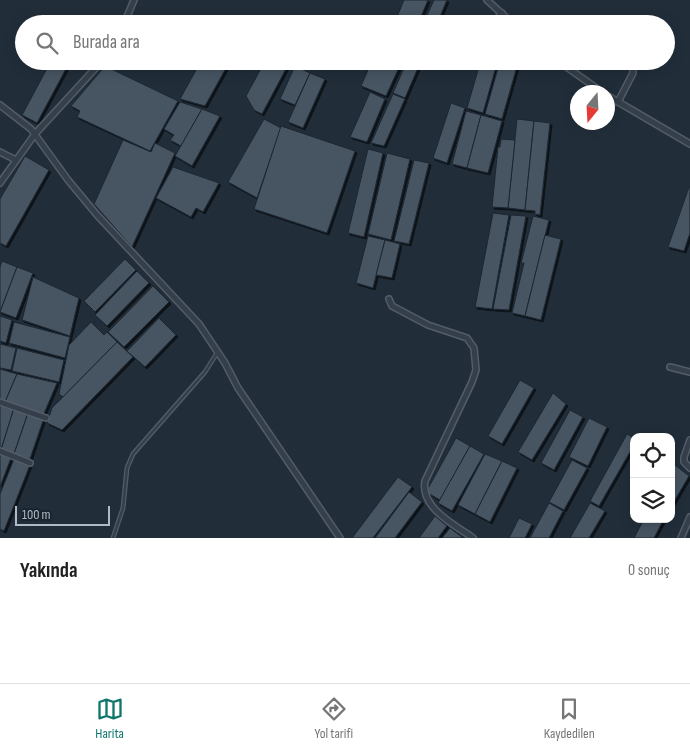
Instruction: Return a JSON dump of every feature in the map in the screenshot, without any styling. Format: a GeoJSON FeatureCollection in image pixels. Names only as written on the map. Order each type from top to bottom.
{"type":"FeatureCollection","features":[{"type":"Feature","properties":{"kind":"street"},"geometry":{"type":"LineString","coordinates":[[128,15],[134,0]]}},
{"type":"Feature","properties":{"kind":"street"},"geometry":{"type":"LineString","coordinates":[[487,0],[502,13]]}},
{"type":"Feature","properties":{"kind":"street"},"geometry":{"type":"LineString","coordinates":[[0,183],[35,134],[94,70]]}},
{"type":"Feature","properties":{"kind":"street"},"geometry":{"type":"LineString","coordinates":[[571,70],[592,85]]}},
{"type":"Feature","properties":{"kind":"street"},"geometry":{"type":"LineString","coordinates":[[618,102],[634,73],[633,70]]}},
{"type":"Feature","properties":{"kind":"street"},"geometry":{"type":"LineString","coordinates":[[615,100],[690,144]]}},
{"type":"Feature","properties":{"kind":"street"},"geometry":{"type":"LineString","coordinates":[[0,105],[31,129],[68,180],[97,215],[199,324],[218,352],[238,388],[340,538]]}},
{"type":"Feature","properties":{"kind":"street"},"geometry":{"type":"LineString","coordinates":[[0,152],[16,160]]}},
{"type":"Feature","properties":{"kind":"street"},"geometry":{"type":"LineString","coordinates":[[389,299],[392,306],[428,325],[467,338],[474,348],[476,370],[472,382],[425,481],[423,490],[427,499],[441,515],[473,538]]}},
{"type":"Feature","properties":{"kind":"street"},"geometry":{"type":"LineString","coordinates":[[670,367],[690,372]]}},
{"type":"Feature","properties":{"kind":"street"},"geometry":{"type":"LineString","coordinates":[[0,402],[46,418]]}},
{"type":"Feature","properties":{"kind":"street"},"geometry":{"type":"LineString","coordinates":[[690,440],[684,462],[690,468]]}},
{"type":"Feature","properties":{"kind":"street"},"geometry":{"type":"LineString","coordinates":[[0,452],[30,463]]}},
{"type":"Feature","properties":{"kind":"street"},"geometry":{"type":"LineString","coordinates":[[681,538],[690,517]]}},
{"type":"Feature","properties":{"kind":"lane"},"geometry":{"type":"LineString","coordinates":[[113,538],[123,508],[127,468],[133,454],[205,372],[218,352]]}},
{"type":"Feature","properties":{"kind":"building"},"geometry":{"type":"Polygon","coordinates":[[[404,0],[428,0],[422,15],[398,15],[404,0]]]}},
{"type":"Feature","properties":{"kind":"building"},"geometry":{"type":"Polygon","coordinates":[[[434,0],[447,0],[441,15],[427,15],[434,0]]]}},
{"type":"Feature","properties":{"kind":"building"},"geometry":{"type":"Polygon","coordinates":[[[46,70],[65,70],[37,123],[22,115],[46,70]]]}},
{"type":"Feature","properties":{"kind":"building"},"geometry":{"type":"Polygon","coordinates":[[[102,70],[113,70],[178,101],[150,151],[77,117],[80,111],[71,106],[102,70]]]}},
{"type":"Feature","properties":{"kind":"building"},"geometry":{"type":"Polygon","coordinates":[[[196,70],[225,70],[205,106],[180,99],[196,70]]]}},
{"type":"Feature","properties":{"kind":"building"},"geometry":{"type":"Polygon","coordinates":[[[260,70],[285,70],[262,114],[254,110],[246,96],[260,70]]]}},
{"type":"Feature","properties":{"kind":"building"},"geometry":{"type":"Polygon","coordinates":[[[293,70],[304,70],[310,73],[295,105],[280,99],[293,70]]]}},
{"type":"Feature","properties":{"kind":"building"},"geometry":{"type":"Polygon","coordinates":[[[368,70],[398,70],[386,96],[361,86],[368,70]]]}},
{"type":"Feature","properties":{"kind":"building"},"geometry":{"type":"Polygon","coordinates":[[[403,70],[417,70],[405,98],[393,93],[403,70]]]}},
{"type":"Feature","properties":{"kind":"building"},"geometry":{"type":"Polygon","coordinates":[[[478,70],[495,70],[483,113],[467,108],[478,70]]]}},
{"type":"Feature","properties":{"kind":"building"},"geometry":{"type":"Polygon","coordinates":[[[497,70],[516,70],[502,119],[485,114],[497,70]]]}},
{"type":"Feature","properties":{"kind":"building"},"geometry":{"type":"Polygon","coordinates":[[[310,73],[325,79],[303,128],[288,122],[310,73]]]}},
{"type":"Feature","properties":{"kind":"building"},"geometry":{"type":"Polygon","coordinates":[[[370,92],[385,99],[367,142],[350,137],[370,92]]]}},
{"type":"Feature","properties":{"kind":"building"},"geometry":{"type":"Polygon","coordinates":[[[393,94],[405,99],[384,146],[371,143],[393,94]]]}},
{"type":"Feature","properties":{"kind":"building"},"geometry":{"type":"Polygon","coordinates":[[[180,102],[202,109],[181,146],[170,140],[174,135],[164,129],[180,102]]]}},
{"type":"Feature","properties":{"kind":"building"},"geometry":{"type":"Polygon","coordinates":[[[451,103],[465,108],[447,163],[433,158],[451,103]]]}},
{"type":"Feature","properties":{"kind":"building"},"geometry":{"type":"Polygon","coordinates":[[[202,109],[220,116],[192,166],[175,156],[202,109]]]}},
{"type":"Feature","properties":{"kind":"building"},"geometry":{"type":"Polygon","coordinates":[[[466,111],[481,115],[467,168],[452,164],[466,111]]]}},
{"type":"Feature","properties":{"kind":"building"},"geometry":{"type":"Polygon","coordinates":[[[481,115],[502,121],[488,173],[467,168],[481,115]]]}},
{"type":"Feature","properties":{"kind":"building"},"geometry":{"type":"Polygon","coordinates":[[[264,119],[281,128],[257,198],[228,182],[264,119]]]}},
{"type":"Feature","properties":{"kind":"building"},"geometry":{"type":"Polygon","coordinates":[[[517,119],[534,121],[525,210],[508,208],[517,119]]]}},
{"type":"Feature","properties":{"kind":"building"},"geometry":{"type":"Polygon","coordinates":[[[534,121],[550,123],[540,215],[535,214],[535,211],[525,210],[534,121]]]}},
{"type":"Feature","properties":{"kind":"building"},"geometry":{"type":"Polygon","coordinates":[[[281,126],[355,151],[327,233],[254,209],[281,126]]]}},
{"type":"Feature","properties":{"kind":"building"},"geometry":{"type":"Polygon","coordinates":[[[501,139],[515,140],[508,208],[492,207],[498,147],[500,147],[501,139]]]}},
{"type":"Feature","properties":{"kind":"building"},"geometry":{"type":"Polygon","coordinates":[[[123,140],[151,152],[155,143],[175,153],[132,247],[94,204],[123,140]]]}},
{"type":"Feature","properties":{"kind":"building"},"geometry":{"type":"Polygon","coordinates":[[[368,149],[383,153],[364,237],[348,233],[368,149]]]}},
{"type":"Feature","properties":{"kind":"building"},"geometry":{"type":"Polygon","coordinates":[[[387,153],[410,159],[391,240],[368,234],[387,153]]]}},
{"type":"Feature","properties":{"kind":"building"},"geometry":{"type":"Polygon","coordinates":[[[25,156],[49,170],[6,246],[0,243],[0,199],[25,156]]]}},
{"type":"Feature","properties":{"kind":"building"},"geometry":{"type":"Polygon","coordinates":[[[414,160],[429,163],[409,244],[394,241],[414,160]]]}},
{"type":"Feature","properties":{"kind":"building"},"geometry":{"type":"Polygon","coordinates":[[[173,167],[219,183],[203,212],[196,208],[191,217],[156,198],[173,167]]]}},
{"type":"Feature","properties":{"kind":"building"},"geometry":{"type":"Polygon","coordinates":[[[689,187],[690,233],[684,251],[668,247],[689,187]]]}},
{"type":"Feature","properties":{"kind":"building"},"geometry":{"type":"Polygon","coordinates":[[[493,213],[509,215],[492,309],[475,307],[493,213]]]}},
{"type":"Feature","properties":{"kind":"building"},"geometry":{"type":"Polygon","coordinates":[[[511,215],[526,216],[509,310],[493,309],[511,215]]]}},
{"type":"Feature","properties":{"kind":"building"},"geometry":{"type":"Polygon","coordinates":[[[533,216],[549,220],[525,316],[512,313],[524,263],[521,263],[533,216]]]}},
{"type":"Feature","properties":{"kind":"building"},"geometry":{"type":"Polygon","coordinates":[[[545,235],[561,239],[541,320],[525,316],[545,235]]]}},
{"type":"Feature","properties":{"kind":"building"},"geometry":{"type":"Polygon","coordinates":[[[368,236],[385,240],[373,288],[356,283],[368,236]]]}},
{"type":"Feature","properties":{"kind":"building"},"geometry":{"type":"Polygon","coordinates":[[[385,240],[400,244],[392,278],[376,275],[385,240]]]}},
{"type":"Feature","properties":{"kind":"building"},"geometry":{"type":"Polygon","coordinates":[[[125,259],[136,270],[95,312],[84,301],[125,259]]]}},
{"type":"Feature","properties":{"kind":"building"},"geometry":{"type":"Polygon","coordinates":[[[2,261],[17,267],[0,312],[0,267],[2,261]]]}},
{"type":"Feature","properties":{"kind":"building"},"geometry":{"type":"Polygon","coordinates":[[[17,267],[33,273],[16,318],[0,312],[17,267]]]}},
{"type":"Feature","properties":{"kind":"building"},"geometry":{"type":"Polygon","coordinates":[[[137,271],[149,283],[107,326],[95,315],[137,271]]]}},
{"type":"Feature","properties":{"kind":"building"},"geometry":{"type":"Polygon","coordinates":[[[33,277],[79,298],[70,336],[22,320],[33,277]]]}},
{"type":"Feature","properties":{"kind":"building"},"geometry":{"type":"Polygon","coordinates":[[[153,286],[169,302],[124,347],[108,332],[153,286]]]}},
{"type":"Feature","properties":{"kind":"building"},"geometry":{"type":"Polygon","coordinates":[[[0,316],[12,320],[6,343],[0,341],[0,316]]]}},
{"type":"Feature","properties":{"kind":"building"},"geometry":{"type":"Polygon","coordinates":[[[159,318],[176,335],[145,367],[127,351],[159,318]]]}},
{"type":"Feature","properties":{"kind":"building"},"geometry":{"type":"Polygon","coordinates":[[[14,322],[70,337],[65,358],[9,343],[14,322]]]}},
{"type":"Feature","properties":{"kind":"building"},"geometry":{"type":"Polygon","coordinates":[[[91,322],[104,335],[107,332],[117,342],[63,397],[59,394],[69,345],[91,322]]]}},
{"type":"Feature","properties":{"kind":"building"},"geometry":{"type":"Polygon","coordinates":[[[117,342],[133,357],[62,430],[47,423],[52,408],[117,342]]]}},
{"type":"Feature","properties":{"kind":"building"},"geometry":{"type":"Polygon","coordinates":[[[0,344],[16,348],[11,370],[0,368],[0,344]]]}},
{"type":"Feature","properties":{"kind":"building"},"geometry":{"type":"Polygon","coordinates":[[[17,348],[64,360],[59,382],[12,371],[17,348]]]}},
{"type":"Feature","properties":{"kind":"building"},"geometry":{"type":"Polygon","coordinates":[[[0,369],[17,374],[5,402],[0,400],[0,369]]]}},
{"type":"Feature","properties":{"kind":"building"},"geometry":{"type":"Polygon","coordinates":[[[17,374],[57,383],[43,416],[5,402],[17,374]]]}},
{"type":"Feature","properties":{"kind":"building"},"geometry":{"type":"Polygon","coordinates":[[[520,380],[534,388],[502,444],[488,436],[520,380]]]}},
{"type":"Feature","properties":{"kind":"building"},"geometry":{"type":"Polygon","coordinates":[[[553,393],[566,404],[532,460],[518,452],[553,393]]]}},
{"type":"Feature","properties":{"kind":"building"},"geometry":{"type":"Polygon","coordinates":[[[0,404],[14,408],[1,450],[0,449],[0,404]]]}},
{"type":"Feature","properties":{"kind":"building"},"geometry":{"type":"Polygon","coordinates":[[[14,408],[28,413],[14,454],[1,450],[14,408]]]}},
{"type":"Feature","properties":{"kind":"building"},"geometry":{"type":"Polygon","coordinates":[[[570,410],[583,417],[554,470],[541,463],[570,410]]]}},
{"type":"Feature","properties":{"kind":"building"},"geometry":{"type":"Polygon","coordinates":[[[28,413],[44,418],[30,459],[14,454],[28,413]]]}},
{"type":"Feature","properties":{"kind":"building"},"geometry":{"type":"Polygon","coordinates":[[[589,418],[607,427],[588,466],[569,457],[589,418]]]}},
{"type":"Feature","properties":{"kind":"building"},"geometry":{"type":"Polygon","coordinates":[[[627,434],[630,436],[630,452],[599,506],[590,501],[627,434]]]}},
{"type":"Feature","properties":{"kind":"building"},"geometry":{"type":"Polygon","coordinates":[[[456,438],[470,446],[440,500],[426,492],[456,438]]]}},
{"type":"Feature","properties":{"kind":"building"},"geometry":{"type":"Polygon","coordinates":[[[470,446],[484,454],[452,511],[438,503],[470,446]]]}},
{"type":"Feature","properties":{"kind":"building"},"geometry":{"type":"Polygon","coordinates":[[[0,453],[11,458],[0,487],[0,453]]]}},
{"type":"Feature","properties":{"kind":"building"},"geometry":{"type":"Polygon","coordinates":[[[485,454],[502,461],[475,514],[458,505],[485,454]]]}},
{"type":"Feature","properties":{"kind":"building"},"geometry":{"type":"Polygon","coordinates":[[[14,459],[30,465],[4,531],[0,529],[0,494],[14,459]]]}},
{"type":"Feature","properties":{"kind":"building"},"geometry":{"type":"Polygon","coordinates":[[[572,460],[587,468],[564,510],[549,502],[572,460]]]}},
{"type":"Feature","properties":{"kind":"building"},"geometry":{"type":"Polygon","coordinates":[[[502,461],[517,468],[490,522],[475,514],[502,461]]]}},
{"type":"Feature","properties":{"kind":"building"},"geometry":{"type":"Polygon","coordinates":[[[675,465],[689,476],[675,500],[675,465]]]}},
{"type":"Feature","properties":{"kind":"building"},"geometry":{"type":"Polygon","coordinates":[[[398,477],[412,487],[373,538],[352,538],[398,477]]]}},
{"type":"Feature","properties":{"kind":"building"},"geometry":{"type":"Polygon","coordinates":[[[409,492],[422,502],[395,538],[375,538],[409,492]]]}},
{"type":"Feature","properties":{"kind":"building"},"geometry":{"type":"Polygon","coordinates":[[[549,503],[563,511],[549,538],[530,538],[549,503]]]}},
{"type":"Feature","properties":{"kind":"building"},"geometry":{"type":"Polygon","coordinates":[[[590,503],[605,511],[589,538],[570,538],[590,503]]]}},
{"type":"Feature","properties":{"kind":"building"},"geometry":{"type":"Polygon","coordinates":[[[435,516],[447,526],[438,538],[419,538],[435,516]]]}},
{"type":"Feature","properties":{"kind":"building"},"geometry":{"type":"Polygon","coordinates":[[[519,518],[532,524],[525,538],[509,538],[519,518]]]}},
{"type":"Feature","properties":{"kind":"building"},"geometry":{"type":"Polygon","coordinates":[[[642,523],[662,523],[654,538],[634,538],[642,523]]]}},
{"type":"Feature","properties":{"kind":"building"},"geometry":{"type":"Polygon","coordinates":[[[450,528],[462,537],[462,538],[442,538],[450,528]]]}}]}
